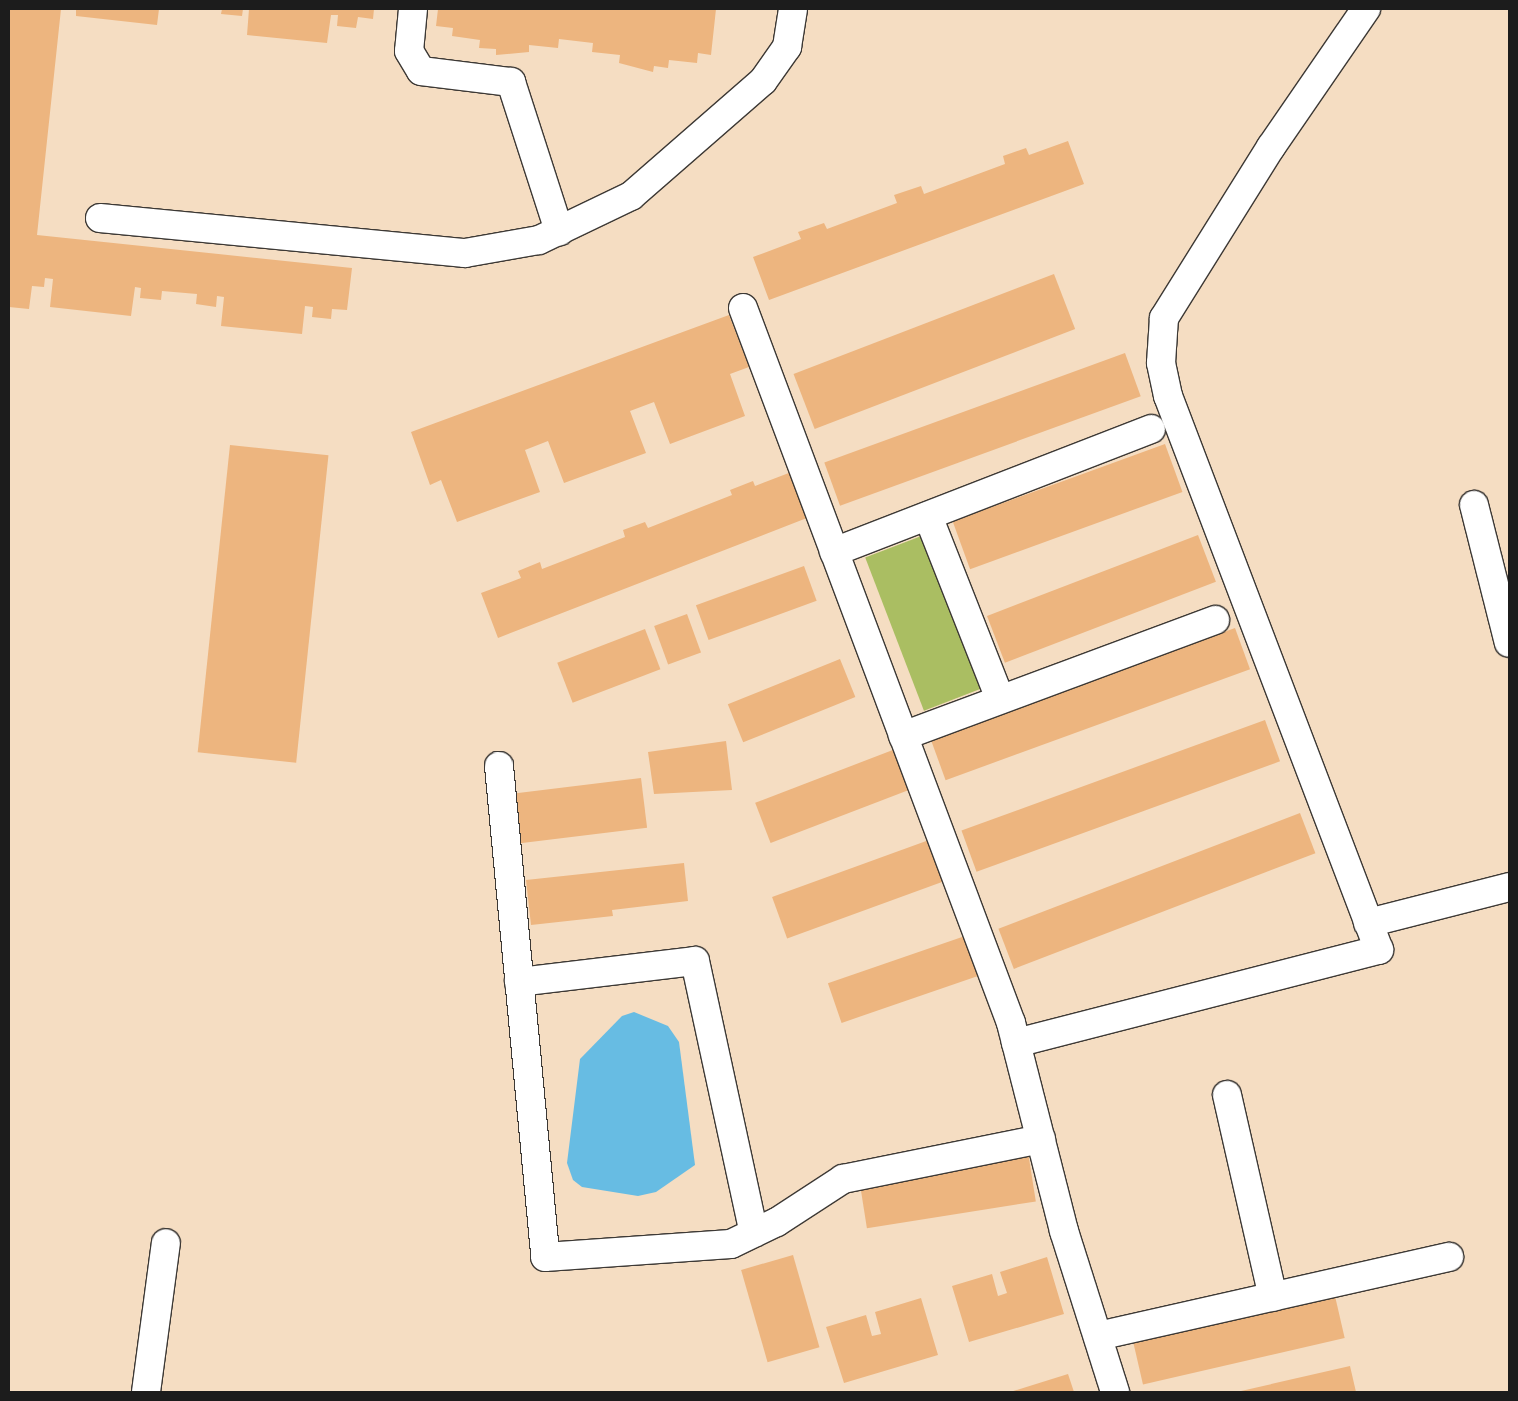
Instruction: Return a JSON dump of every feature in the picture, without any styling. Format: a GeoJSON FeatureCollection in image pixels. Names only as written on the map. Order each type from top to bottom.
{"type":"FeatureCollection","features":[{"type":"Feature","properties":{"kind":"street"},"geometry":{"type":"LineString","coordinates":[[412,9],[409,51],[421,71],[511,82],[559,231]]}},
{"type":"Feature","properties":{"kind":"street"},"geometry":{"type":"LineString","coordinates":[[100,218],[465,253],[517,246],[559,231],[631,196],[763,81],[787,47],[794,9]]}},
{"type":"Feature","properties":{"kind":"street"},"geometry":{"type":"LineString","coordinates":[[1014,1033],[1379,950],[1172,405],[1161,364],[1164,318],[1271,147],[1366,9]]}},
{"type":"Feature","properties":{"kind":"street"},"geometry":{"type":"LineString","coordinates":[[743,308],[1014,1033],[1041,1139],[1115,1392]]}},
{"type":"Feature","properties":{"kind":"street"},"geometry":{"type":"LineString","coordinates":[[834,552],[1151,429]]}},
{"type":"Feature","properties":{"kind":"street"},"geometry":{"type":"LineString","coordinates":[[1474,505],[1509,643]]}},
{"type":"Feature","properties":{"kind":"street"},"geometry":{"type":"LineString","coordinates":[[928,516],[1000,700]]}},
{"type":"Feature","properties":{"kind":"street"},"geometry":{"type":"LineString","coordinates":[[903,736],[1215,620]]}},
{"type":"Feature","properties":{"kind":"street"},"geometry":{"type":"LineString","coordinates":[[499,766],[545,1257],[731,1244],[754,1233],[843,1179],[1041,1139]]}},
{"type":"Feature","properties":{"kind":"street"},"geometry":{"type":"LineString","coordinates":[[1368,923],[1509,887]]}},
{"type":"Feature","properties":{"kind":"street"},"geometry":{"type":"LineString","coordinates":[[519,982],[694,960],[754,1233]]}},
{"type":"Feature","properties":{"kind":"street"},"geometry":{"type":"LineString","coordinates":[[1227,1095],[1273,1297]]}},
{"type":"Feature","properties":{"kind":"street"},"geometry":{"type":"LineString","coordinates":[[146,1392],[166,1243]]}},
{"type":"Feature","properties":{"kind":"street"},"geometry":{"type":"LineString","coordinates":[[1098,1336],[1449,1257]]}},
{"type":"Feature","properties":{"kind":"green space"},"geometry":{"type":"Polygon","coordinates":[[[924,535],[983,688],[924,711],[865,558],[924,535]]]}},
{"type":"Feature","properties":{"kind":"water"},"geometry":{"type":"Polygon","coordinates":[[[634,1012],[668,1026],[679,1042],[695,1165],[656,1192],[638,1196],[582,1187],[573,1180],[567,1163],[580,1059],[622,1016],[634,1012]]]}},
{"type":"Feature","properties":{"kind":"building"},"geometry":{"type":"Polygon","coordinates":[[[9,9],[61,9],[37,235],[352,268],[347,310],[332,309],[331,319],[312,317],[313,307],[305,306],[302,334],[221,326],[224,297],[217,296],[216,307],[196,304],[197,294],[162,291],[161,300],[140,298],[141,288],[135,287],[131,316],[50,307],[53,279],[45,278],[44,287],[32,286],[29,309],[9,307],[9,9]]]}},
{"type":"Feature","properties":{"kind":"building"},"geometry":{"type":"Polygon","coordinates":[[[76,9],[159,9],[157,25],[76,16],[76,9]]]}},
{"type":"Feature","properties":{"kind":"building"},"geometry":{"type":"Polygon","coordinates":[[[222,9],[243,9],[242,16],[221,14],[222,9]]]}},
{"type":"Feature","properties":{"kind":"building"},"geometry":{"type":"Polygon","coordinates":[[[249,9],[374,9],[373,19],[358,17],[356,28],[337,26],[338,15],[331,15],[327,43],[247,35],[249,9]]]}},
{"type":"Feature","properties":{"kind":"building"},"geometry":{"type":"Polygon","coordinates":[[[438,9],[716,9],[711,55],[698,53],[697,63],[669,60],[668,68],[654,66],[653,72],[619,63],[620,55],[592,52],[593,43],[559,39],[558,48],[529,45],[529,52],[496,55],[496,49],[479,48],[480,40],[452,36],[453,28],[436,26],[438,9]]]}},
{"type":"Feature","properties":{"kind":"building"},"geometry":{"type":"Polygon","coordinates":[[[1068,141],[1084,184],[769,300],[753,257],[801,239],[798,232],[824,223],[827,229],[897,203],[894,195],[921,186],[924,194],[1005,164],[1003,156],[1026,148],[1029,155],[1068,141]]]}},
{"type":"Feature","properties":{"kind":"building"},"geometry":{"type":"Polygon","coordinates":[[[1054,274],[1075,329],[815,429],[794,374],[1054,274]]]}},
{"type":"Feature","properties":{"kind":"building"},"geometry":{"type":"Polygon","coordinates":[[[729,315],[749,367],[730,374],[745,416],[670,444],[654,402],[630,411],[646,453],[564,483],[548,441],[525,450],[540,492],[457,522],[441,480],[430,485],[411,432],[729,315]]]}},
{"type":"Feature","properties":{"kind":"building"},"geometry":{"type":"Polygon","coordinates":[[[1125,353],[1141,396],[840,506],[824,462],[1125,353]]]}},
{"type":"Feature","properties":{"kind":"building"},"geometry":{"type":"Polygon","coordinates":[[[1165,444],[1182,492],[970,569],[953,521],[1165,444]]]}},
{"type":"Feature","properties":{"kind":"building"},"geometry":{"type":"Polygon","coordinates":[[[230,445],[328,455],[296,763],[198,752],[230,445]]]}},
{"type":"Feature","properties":{"kind":"building"},"geometry":{"type":"Polygon","coordinates":[[[794,471],[812,516],[498,638],[481,593],[521,578],[518,571],[540,562],[542,569],[625,537],[623,530],[645,522],[648,528],[732,495],[730,490],[753,481],[755,486],[794,471]]]}},
{"type":"Feature","properties":{"kind":"building"},"geometry":{"type":"Polygon","coordinates":[[[1198,535],[1216,582],[1005,663],[987,616],[1198,535]]]}},
{"type":"Feature","properties":{"kind":"building"},"geometry":{"type":"Polygon","coordinates":[[[804,566],[817,601],[709,640],[696,605],[804,566]]]}},
{"type":"Feature","properties":{"kind":"building"},"geometry":{"type":"Polygon","coordinates":[[[687,614],[701,653],[668,664],[654,626],[687,614]]]}},
{"type":"Feature","properties":{"kind":"building"},"geometry":{"type":"Polygon","coordinates":[[[1235,628],[1250,669],[946,780],[931,739],[1235,628]]]}},
{"type":"Feature","properties":{"kind":"building"},"geometry":{"type":"Polygon","coordinates":[[[645,629],[660,669],[573,703],[557,663],[645,629]]]}},
{"type":"Feature","properties":{"kind":"building"},"geometry":{"type":"Polygon","coordinates":[[[840,659],[855,697],[743,742],[728,704],[840,659]]]}},
{"type":"Feature","properties":{"kind":"building"},"geometry":{"type":"Polygon","coordinates":[[[1265,720],[1280,761],[977,872],[961,830],[1265,720]]]}},
{"type":"Feature","properties":{"kind":"building"},"geometry":{"type":"Polygon","coordinates":[[[726,741],[732,790],[654,794],[648,752],[726,741]]]}},
{"type":"Feature","properties":{"kind":"building"},"geometry":{"type":"Polygon","coordinates":[[[898,748],[913,788],[771,843],[755,803],[898,748]]]}},
{"type":"Feature","properties":{"kind":"building"},"geometry":{"type":"Polygon","coordinates":[[[641,778],[647,828],[516,844],[510,794],[641,778]]]}},
{"type":"Feature","properties":{"kind":"building"},"geometry":{"type":"Polygon","coordinates":[[[1300,813],[1315,853],[1014,969],[998,929],[1300,813]]]}},
{"type":"Feature","properties":{"kind":"building"},"geometry":{"type":"Polygon","coordinates":[[[929,840],[944,881],[787,938],[772,897],[929,840]]]}},
{"type":"Feature","properties":{"kind":"building"},"geometry":{"type":"Polygon","coordinates":[[[684,863],[688,901],[612,910],[613,916],[531,925],[526,880],[684,863]]]}},
{"type":"Feature","properties":{"kind":"building"},"geometry":{"type":"Polygon","coordinates":[[[965,936],[979,976],[842,1023],[828,983],[965,936]]]}},
{"type":"Feature","properties":{"kind":"building"},"geometry":{"type":"Polygon","coordinates":[[[1028,1152],[1036,1201],[867,1228],[859,1179],[1028,1152]]]}},
{"type":"Feature","properties":{"kind":"building"},"geometry":{"type":"Polygon","coordinates":[[[793,1255],[819,1347],[768,1362],[741,1270],[793,1255]]]}},
{"type":"Feature","properties":{"kind":"building"},"geometry":{"type":"Polygon","coordinates":[[[1047,1257],[1064,1314],[969,1342],[952,1286],[992,1274],[998,1296],[1007,1293],[1000,1272],[1047,1257]]]}},
{"type":"Feature","properties":{"kind":"building"},"geometry":{"type":"Polygon","coordinates":[[[1335,1296],[1345,1338],[1143,1384],[1133,1343],[1335,1296]]]}},
{"type":"Feature","properties":{"kind":"building"},"geometry":{"type":"Polygon","coordinates":[[[921,1298],[938,1355],[844,1383],[826,1327],[866,1315],[872,1336],[881,1334],[875,1312],[921,1298]]]}},
{"type":"Feature","properties":{"kind":"building"},"geometry":{"type":"Polygon","coordinates":[[[1350,1366],[1356,1392],[1241,1392],[1241,1391],[1350,1366]]]}},
{"type":"Feature","properties":{"kind":"building"},"geometry":{"type":"Polygon","coordinates":[[[1068,1374],[1074,1392],[1010,1392],[1068,1374]]]}}]}
